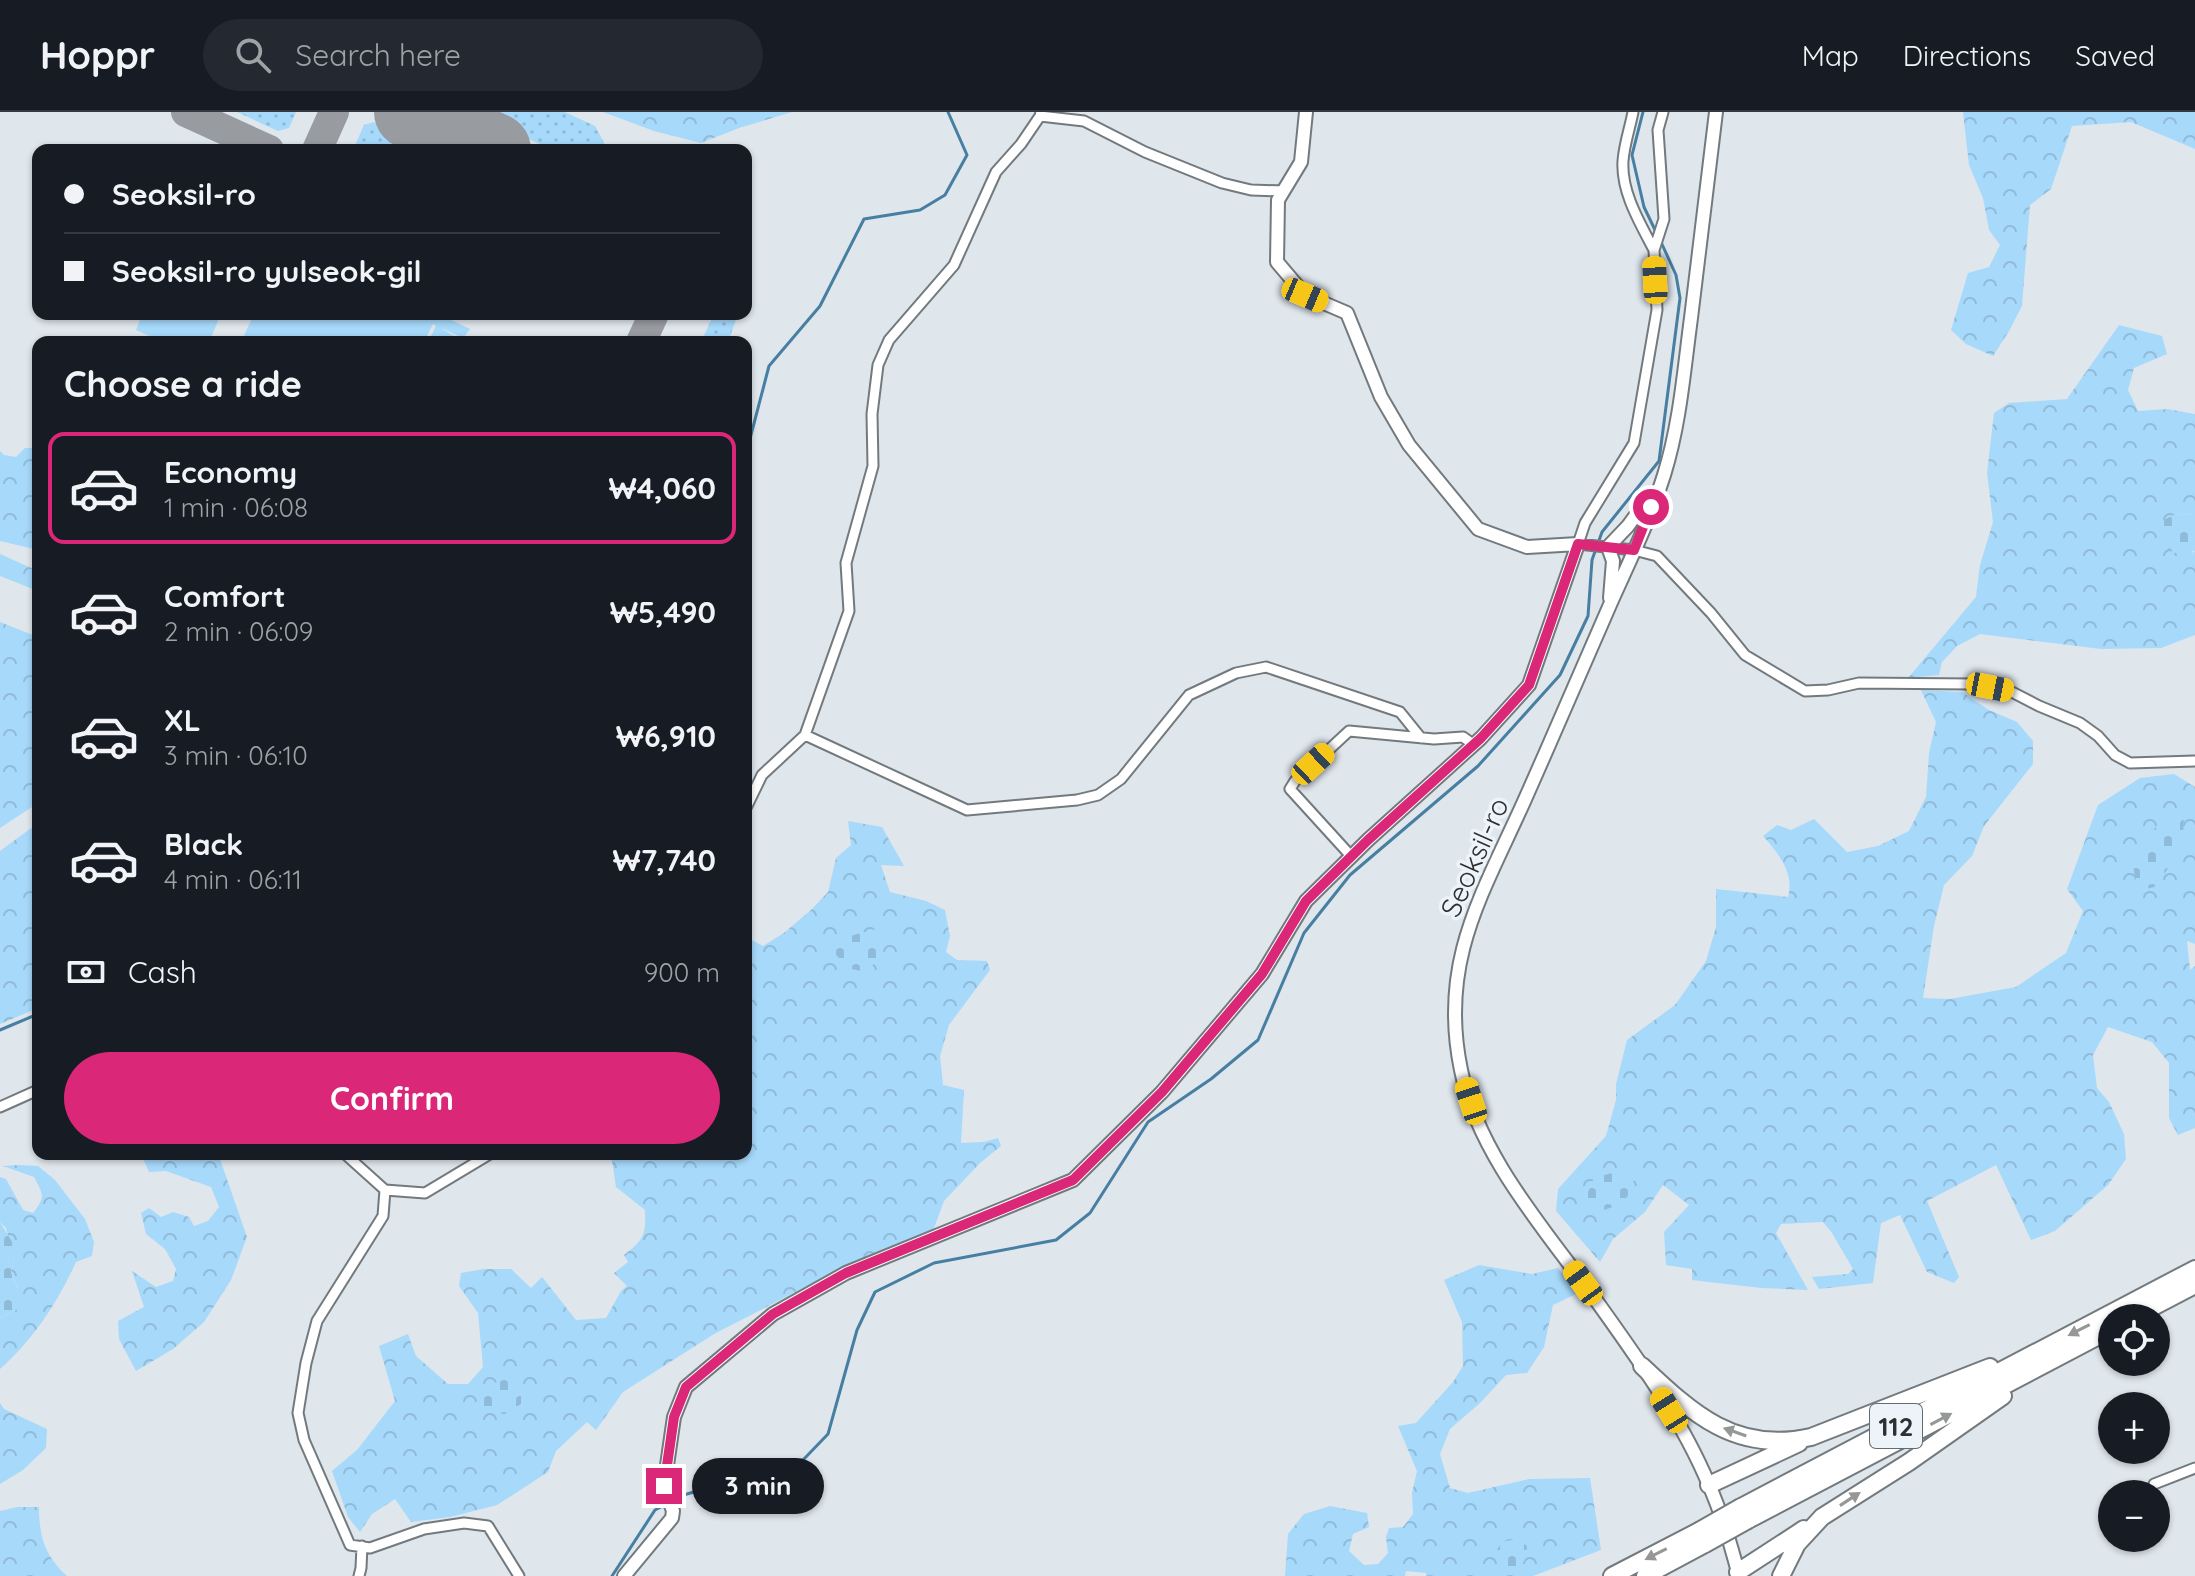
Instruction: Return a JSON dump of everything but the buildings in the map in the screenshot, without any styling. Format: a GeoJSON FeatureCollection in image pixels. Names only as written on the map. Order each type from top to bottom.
{"type":"FeatureCollection","features":[{"type":"Feature","properties":{"kind":"highway","name":"112"},"geometry":{"type":"LineString","coordinates":[[1645,1576],[1702,1537],[2053,1351],[2195,1269]]}},
{"type":"Feature","properties":{"kind":"highway"},"geometry":{"type":"LineString","coordinates":[[2159,1304],[2195,1285]]}},
{"type":"Feature","properties":{"kind":"highway","name":"112"},"geometry":{"type":"LineString","coordinates":[[2053,1351],[2098,1334]]}},
{"type":"Feature","properties":{"kind":"highway"},"geometry":{"type":"LineString","coordinates":[[1709,1485],[1811,1437],[2053,1351]]}},
{"type":"Feature","properties":{"kind":"highway"},"geometry":{"type":"LineString","coordinates":[[1739,1574],[1909,1462],[2053,1351]]}},
{"type":"Feature","properties":{"kind":"highway"},"geometry":{"type":"LineString","coordinates":[[1642,1366],[1697,1415],[1735,1433],[1760,1440],[1789,1442],[1811,1437]]}},
{"type":"Feature","properties":{"kind":"highway"},"geometry":{"type":"LineString","coordinates":[[1781,1576],[1797,1544],[1822,1517]]}},
{"type":"Feature","properties":{"kind":"highway","name":"112"},"geometry":{"type":"LineString","coordinates":[[1612,1576],[1702,1537]]}},
{"type":"Feature","properties":{"kind":"street"},"geometry":{"type":"LineString","coordinates":[[1306,112],[1301,162],[1278,200],[1277,262],[1305,295],[1347,313],[1381,397],[1409,445],[1478,529],[1527,547],[1585,544],[1657,556],[1711,613],[1745,655],[1805,691],[1859,683],[1973,684],[2008,690],[2080,723],[2098,736],[2115,755],[2130,763],[2195,761]]}},
{"type":"Feature","properties":{"kind":"street"},"geometry":{"type":"LineString","coordinates":[[1633,112],[1623,161],[1624,183],[1639,221],[1654,247]]}},
{"type":"Feature","properties":{"kind":"street"},"geometry":{"type":"LineString","coordinates":[[624,1576],[672,1518],[673,1511],[664,1486],[674,1417],[686,1387],[773,1314],[846,1273],[1073,1180],[1172,1080],[1262,974],[1306,901],[1474,745],[1529,685],[1585,544],[1585,523],[1634,443],[1657,310],[1654,247],[1664,219],[1658,130],[1663,112]]}},
{"type":"Feature","properties":{"kind":"street","name":"Seoksil-ro"},"geometry":{"type":"LineString","coordinates":[[1716,112],[1681,399],[1661,481],[1609,608],[1485,883],[1464,939],[1456,981],[1455,1010],[1461,1071],[1481,1131],[1522,1197],[1642,1366],[1688,1442],[1709,1485],[1739,1574]]}},
{"type":"Feature","properties":{"kind":"street"},"geometry":{"type":"LineString","coordinates":[[752,796],[762,775],[805,735],[849,611],[846,563],[873,466],[872,414],[878,365],[889,340],[954,265],[996,172],[1021,144],[1040,114],[1084,121],[1145,152],[1222,183],[1251,190],[1284,191]]}},
{"type":"Feature","properties":{"kind":"street"},"geometry":{"type":"LineString","coordinates":[[1606,547],[1628,526],[1661,481]]}},
{"type":"Feature","properties":{"kind":"street"},"geometry":{"type":"LineString","coordinates":[[1606,547],[1613,561],[1609,608]]}},
{"type":"Feature","properties":{"kind":"street"},"geometry":{"type":"LineString","coordinates":[[805,735],[967,810],[1077,800],[1098,795],[1121,779],[1189,695],[1236,673],[1266,667],[1400,712],[1421,738]]}},
{"type":"Feature","properties":{"kind":"street"},"geometry":{"type":"LineString","coordinates":[[1351,856],[1290,789],[1349,731],[1421,738],[1463,737],[1474,745]]}},
{"type":"Feature","properties":{"kind":"street"},"geometry":{"type":"LineString","coordinates":[[0,1107],[32,1093]]}},
{"type":"Feature","properties":{"kind":"street"},"geometry":{"type":"LineString","coordinates":[[352,1160],[385,1190],[425,1193],[480,1160]]}},
{"type":"Feature","properties":{"kind":"street"},"geometry":{"type":"LineString","coordinates":[[385,1190],[383,1216],[317,1321],[298,1413],[304,1440],[350,1545],[370,1548],[424,1529],[464,1523],[488,1526],[519,1576]]}},
{"type":"Feature","properties":{"kind":"street"},"geometry":{"type":"LineString","coordinates":[[2164,1480],[2195,1468]]}},
{"type":"Feature","properties":{"kind":"street"},"geometry":{"type":"LineString","coordinates":[[359,1576],[362,1546]]}},
{"type":"Feature","properties":{"kind":"green space"},"geometry":{"type":"Polygon","coordinates":[[[237,112],[296,112],[289,128],[278,131],[237,112]]]}},
{"type":"Feature","properties":{"kind":"green space"},"geometry":{"type":"Polygon","coordinates":[[[470,112],[565,112],[595,126],[605,144],[540,144],[470,112]]]}},
{"type":"Feature","properties":{"kind":"green space"},"geometry":{"type":"Polygon","coordinates":[[[603,112],[792,112],[701,143],[654,131],[603,112]]]}},
{"type":"Feature","properties":{"kind":"green space"},"geometry":{"type":"Polygon","coordinates":[[[1963,112],[2195,112],[2195,149],[2131,122],[2072,126],[2051,189],[2030,205],[2022,306],[1993,356],[1966,344],[1951,330],[1968,273],[1989,267],[2000,245],[1989,230],[1983,198],[1969,165],[1963,112]]]}},
{"type":"Feature","properties":{"kind":"green space"},"geometry":{"type":"Polygon","coordinates":[[[374,122],[422,144],[356,144],[364,125],[374,122]]]}},
{"type":"Feature","properties":{"kind":"green space"},"geometry":{"type":"Polygon","coordinates":[[[140,320],[218,320],[212,336],[150,336],[136,330],[140,320]]]}},
{"type":"Feature","properties":{"kind":"green space"},"geometry":{"type":"Polygon","coordinates":[[[251,320],[451,320],[470,329],[465,336],[441,328],[454,336],[431,336],[436,326],[433,324],[427,336],[244,336],[251,320]]]}},
{"type":"Feature","properties":{"kind":"green space"},"geometry":{"type":"Polygon","coordinates":[[[711,320],[736,320],[730,336],[704,336],[711,320]]]}},
{"type":"Feature","properties":{"kind":"green space"},"geometry":{"type":"Polygon","coordinates":[[[2119,325],[2162,336],[2167,354],[2134,368],[2128,390],[2138,411],[2167,409],[2195,414],[2195,515],[2176,514],[2192,553],[2195,551],[2195,635],[2161,648],[2101,649],[1980,634],[1957,646],[1942,662],[1939,675],[1908,678],[1976,597],[1980,565],[1993,522],[1987,473],[1994,413],[2009,403],[2067,399],[2119,325]]]}},
{"type":"Feature","properties":{"kind":"green space"},"geometry":{"type":"Polygon","coordinates":[[[25,448],[32,448],[32,549],[0,541],[0,451],[16,457],[25,448]]]}},
{"type":"Feature","properties":{"kind":"green space"},"geometry":{"type":"Polygon","coordinates":[[[2176,514],[2195,515],[2195,551],[2173,553],[2159,539],[2155,524],[2176,514]]]}},
{"type":"Feature","properties":{"kind":"green space"},"geometry":{"type":"Polygon","coordinates":[[[0,554],[32,568],[32,589],[0,576],[0,554]]]}},
{"type":"Feature","properties":{"kind":"green space"},"geometry":{"type":"Polygon","coordinates":[[[0,622],[32,635],[32,807],[0,828],[0,622]]]}},
{"type":"Feature","properties":{"kind":"green space"},"geometry":{"type":"Polygon","coordinates":[[[1921,690],[1962,692],[1989,710],[2017,722],[2033,741],[2033,764],[1984,826],[1972,856],[1944,885],[1923,998],[1950,999],[2016,987],[2066,953],[2083,911],[2067,889],[2098,805],[2140,778],[2174,774],[2195,787],[2195,944],[2187,941],[2190,970],[2195,966],[2195,1128],[2178,1135],[2169,1118],[2169,1063],[2152,1042],[2108,1027],[2093,1055],[2097,1088],[2109,1102],[2124,1134],[2126,1159],[2108,1185],[2055,1231],[2031,1240],[1996,1165],[1927,1201],[1959,1277],[1954,1283],[1927,1272],[1900,1215],[1881,1223],[1873,1283],[1819,1289],[1812,1277],[1848,1274],[1853,1269],[1823,1222],[1781,1224],[1776,1233],[1808,1290],[1692,1280],[1692,1269],[1666,1265],[1664,1232],[1689,1205],[1663,1185],[1645,1212],[1613,1239],[1600,1262],[1556,1211],[1558,1189],[1606,1136],[1627,1040],[1675,1005],[1706,961],[1716,927],[1716,889],[1788,897],[1787,872],[1763,836],[1777,825],[1791,830],[1814,819],[1847,852],[1878,846],[1909,831],[1926,797],[1929,753],[1936,722],[1921,690]]]}},
{"type":"Feature","properties":{"kind":"green space"},"geometry":{"type":"Polygon","coordinates":[[[2162,819],[2184,819],[2182,850],[2154,887],[2138,891],[2133,866],[2162,819]]]}},
{"type":"Feature","properties":{"kind":"green space"},"geometry":{"type":"Polygon","coordinates":[[[848,821],[882,827],[904,866],[881,865],[890,892],[926,901],[945,910],[950,936],[946,952],[957,960],[987,961],[990,970],[949,1025],[940,1056],[943,1085],[964,1090],[961,1143],[998,1138],[1001,1146],[944,1201],[931,1236],[834,1272],[714,1334],[623,1392],[596,1430],[587,1422],[556,1451],[548,1472],[497,1505],[450,1517],[411,1522],[395,1499],[372,1514],[360,1532],[348,1517],[332,1471],[357,1450],[395,1401],[379,1346],[408,1334],[416,1356],[448,1384],[468,1384],[483,1367],[478,1313],[459,1286],[461,1273],[484,1269],[511,1269],[531,1288],[542,1277],[576,1320],[606,1318],[627,1286],[614,1273],[628,1262],[624,1255],[642,1236],[645,1218],[645,1210],[616,1187],[612,1160],[752,1160],[752,940],[763,946],[812,909],[828,892],[836,858],[851,845],[848,821]]]}},
{"type":"Feature","properties":{"kind":"green space"},"geometry":{"type":"Polygon","coordinates":[[[32,827],[32,1011],[0,1024],[0,851],[32,827]]]}},
{"type":"Feature","properties":{"kind":"green space"},"geometry":{"type":"Polygon","coordinates":[[[876,929],[882,947],[876,962],[866,972],[847,968],[833,951],[846,937],[876,929]]]}},
{"type":"Feature","properties":{"kind":"green space"},"geometry":{"type":"Polygon","coordinates":[[[144,1160],[220,1160],[247,1237],[231,1280],[204,1322],[173,1349],[136,1371],[119,1339],[118,1321],[144,1307],[132,1271],[156,1287],[173,1281],[176,1269],[165,1249],[146,1234],[141,1213],[149,1208],[161,1217],[173,1212],[189,1217],[194,1226],[208,1221],[219,1207],[211,1187],[166,1171],[149,1172],[144,1160]]]}},
{"type":"Feature","properties":{"kind":"green space"},"geometry":{"type":"Polygon","coordinates":[[[3,1166],[38,1166],[55,1180],[85,1219],[94,1242],[92,1256],[76,1262],[44,1320],[0,1369],[0,1318],[16,1310],[18,1288],[11,1273],[14,1259],[6,1228],[0,1222],[0,1177],[6,1179],[23,1210],[33,1213],[42,1195],[34,1177],[3,1166]]]}},
{"type":"Feature","properties":{"kind":"green space"},"geometry":{"type":"Polygon","coordinates":[[[1619,1171],[1634,1177],[1630,1192],[1622,1202],[1595,1212],[1585,1199],[1594,1178],[1619,1171]]]}},
{"type":"Feature","properties":{"kind":"green space"},"geometry":{"type":"Polygon","coordinates":[[[0,1222],[12,1242],[14,1259],[11,1273],[20,1300],[16,1310],[0,1318],[0,1222]]]}},
{"type":"Feature","properties":{"kind":"green space"},"geometry":{"type":"Polygon","coordinates":[[[1479,1265],[1532,1274],[1558,1268],[1578,1293],[1553,1305],[1544,1347],[1527,1373],[1506,1375],[1450,1429],[1440,1454],[1450,1488],[1468,1493],[1529,1479],[1590,1478],[1601,1550],[1533,1576],[1426,1576],[1426,1573],[1406,1571],[1405,1576],[1285,1576],[1288,1534],[1304,1514],[1330,1506],[1367,1513],[1369,1527],[1353,1534],[1349,1551],[1364,1565],[1378,1564],[1388,1553],[1386,1537],[1389,1528],[1403,1527],[1413,1514],[1412,1493],[1417,1471],[1398,1426],[1416,1423],[1453,1382],[1463,1366],[1462,1322],[1444,1280],[1479,1265]]]}},
{"type":"Feature","properties":{"kind":"green space"},"geometry":{"type":"Polygon","coordinates":[[[510,1376],[521,1385],[521,1404],[505,1414],[487,1412],[481,1401],[490,1385],[510,1376]]]}},
{"type":"Feature","properties":{"kind":"green space"},"geometry":{"type":"Polygon","coordinates":[[[0,1403],[4,1409],[47,1429],[46,1448],[23,1470],[0,1484],[0,1403]]]}},
{"type":"Feature","properties":{"kind":"green space"},"geometry":{"type":"Polygon","coordinates":[[[39,1507],[45,1545],[53,1561],[67,1576],[0,1576],[0,1511],[39,1507]]]}},
{"type":"Feature","properties":{"kind":"green space"},"geometry":{"type":"Polygon","coordinates":[[[1517,1539],[1527,1546],[1526,1558],[1519,1568],[1507,1569],[1499,1560],[1497,1550],[1502,1542],[1517,1539]]]}},
{"type":"Feature","properties":{"kind":"waterway"},"geometry":{"type":"LineString","coordinates":[[752,431],[769,366],[820,306],[864,219],[920,210],[945,195],[967,155],[948,112]]}},
{"type":"Feature","properties":{"kind":"waterway"},"geometry":{"type":"LineString","coordinates":[[1643,112],[1632,155],[1644,207],[1656,232]]}},
{"type":"Feature","properties":{"kind":"waterway"},"geometry":{"type":"LineString","coordinates":[[674,1500],[803,1460],[828,1434],[857,1330],[875,1292],[934,1263],[1056,1240],[1090,1213],[1148,1122],[1211,1079],[1258,1040],[1304,933],[1350,875],[1478,766],[1560,675],[1588,616],[1592,560],[1602,532],[1659,461],[1680,298],[1676,275],[1661,242]]}},
{"type":"Feature","properties":{"kind":"waterway"},"geometry":{"type":"LineString","coordinates":[[0,1030],[32,1017]]}},
{"type":"Feature","properties":{"kind":"waterway"},"geometry":{"type":"LineString","coordinates":[[612,1576],[655,1510],[667,1504]]}},
{"type":"Feature","properties":{"kind":"taxiway"},"geometry":{"type":"LineString","coordinates":[[186,112],[256,144]]}},
{"type":"Feature","properties":{"kind":"taxiway"},"geometry":{"type":"LineString","coordinates":[[320,144],[334,112]]}},
{"type":"Feature","properties":{"kind":"taxiway"},"geometry":{"type":"LineString","coordinates":[[644,336],[651,320]]}},
{"type":"Feature","properties":{"kind":"runway"},"geometry":{"type":"LineString","coordinates":[[411,112],[481,144]]}},
{"type":"Feature","properties":{"kind":"route"},"geometry":{"type":"LineString","coordinates":[[664,1486],[674,1417],[686,1387],[773,1314],[846,1273],[1073,1180],[1162,1092],[1262,974],[1306,901],[1481,738],[1529,685],[1578,544],[1634,550],[1651,507]]}}]}
